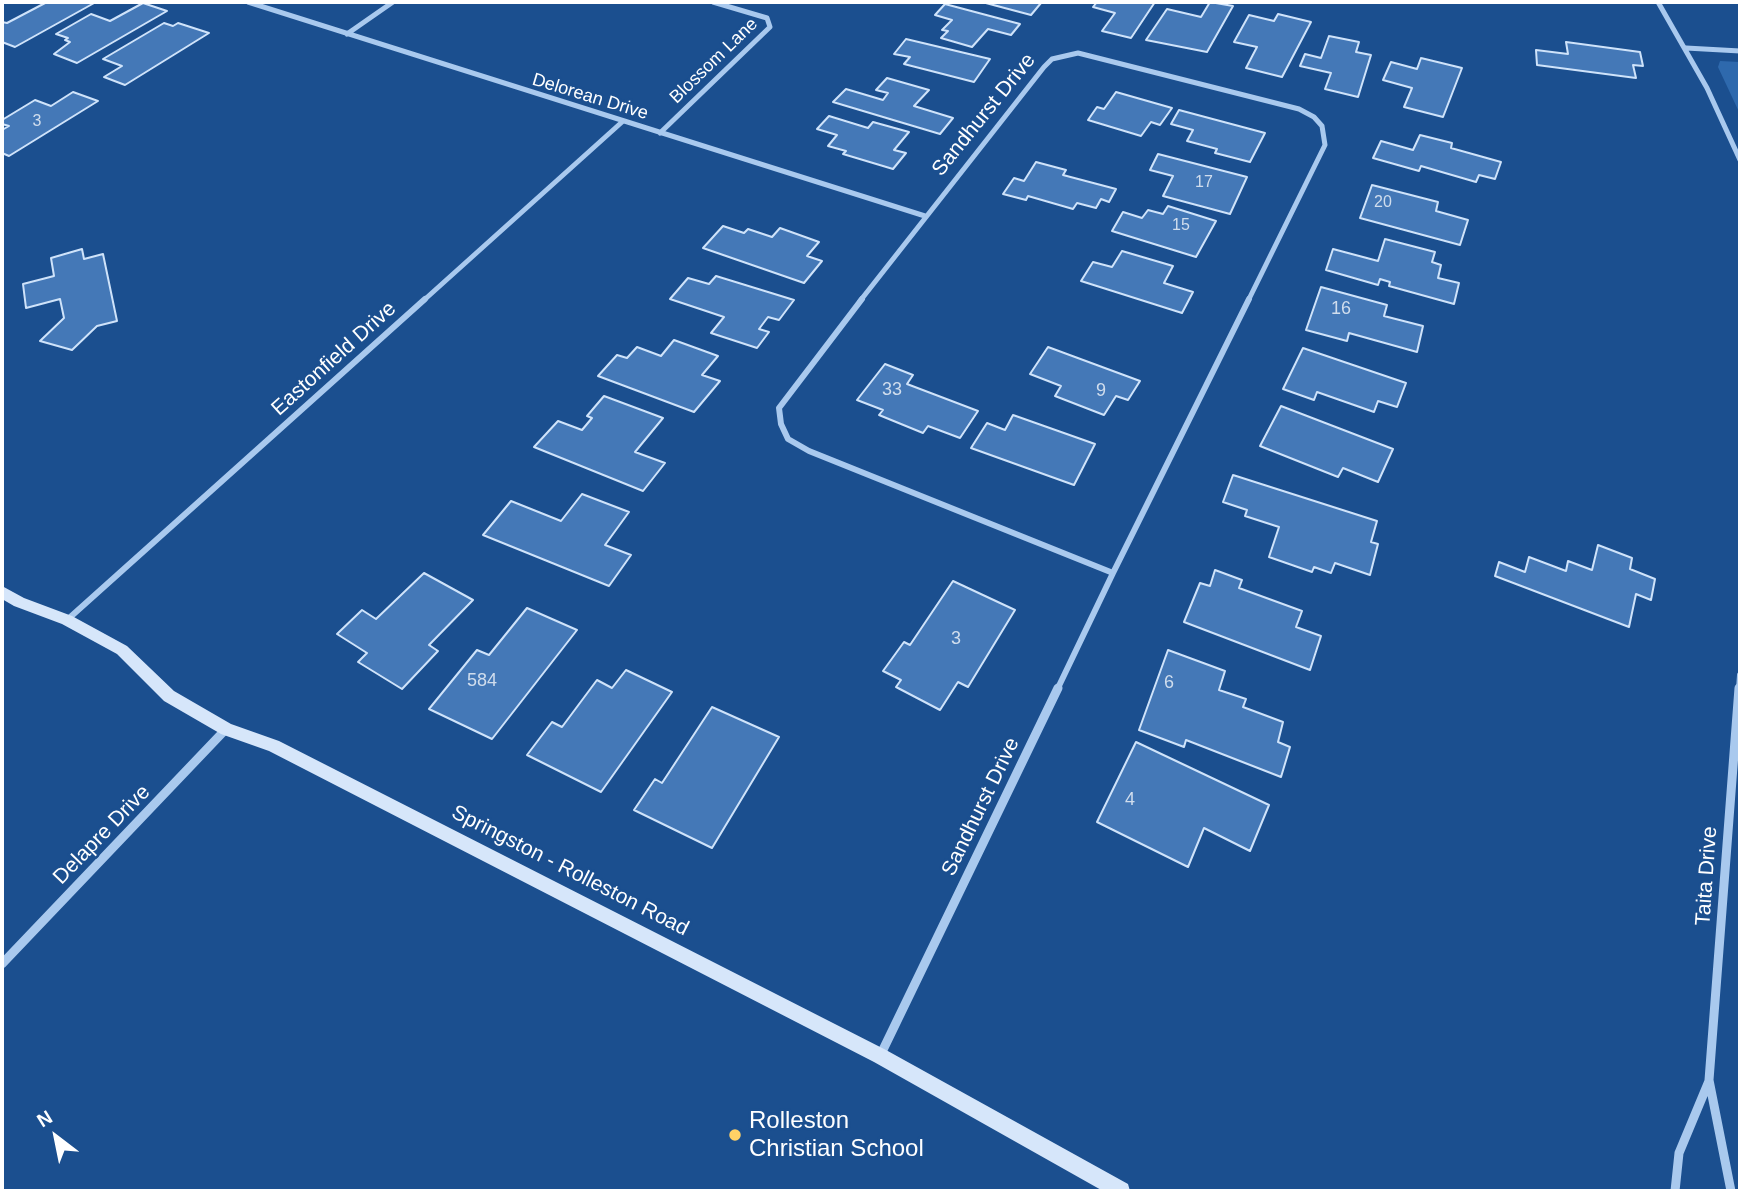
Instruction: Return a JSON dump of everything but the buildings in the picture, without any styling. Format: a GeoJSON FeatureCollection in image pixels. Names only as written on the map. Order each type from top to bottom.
{"type":"FeatureCollection","features":[{"type":"Feature","properties":{"kind":"main road","name":"Springston - Rolleston Road"},"geometry":{"type":"LineString","coordinates":[[2,592],[19,602],[67,620],[122,650],[169,696],[226,729],[274,746],[880,1056],[1121,1191]]}},
{"type":"Feature","properties":{"kind":"street","name":"Delorean Drive"},"geometry":{"type":"LineString","coordinates":[[248,2],[925,216]]}},
{"type":"Feature","properties":{"kind":"street"},"geometry":{"type":"LineString","coordinates":[[347,34],[393,2]]}},
{"type":"Feature","properties":{"kind":"street","name":"Blossom Lane"},"geometry":{"type":"LineString","coordinates":[[660,133],[770,27],[767,18],[713,2]]}},
{"type":"Feature","properties":{"kind":"street"},"geometry":{"type":"LineString","coordinates":[[1658,2],[1686,48],[1740,160]]}},
{"type":"Feature","properties":{"kind":"street"},"geometry":{"type":"LineString","coordinates":[[1686,48],[1740,51]]}},
{"type":"Feature","properties":{"kind":"street","name":"Sandhurst Drive"},"geometry":{"type":"LineString","coordinates":[[880,1056],[1113,573],[1325,145],[1322,125],[1307,113],[1094,55],[1063,55],[1052,59],[1044,67],[925,216],[779,408],[781,424],[788,439],[809,451],[1113,573]]}},
{"type":"Feature","properties":{"kind":"street","name":"Eastonfield Drive"},"geometry":{"type":"LineString","coordinates":[[67,620],[622,122]]}},
{"type":"Feature","properties":{"kind":"street","name":"Taita Drive"},"geometry":{"type":"LineString","coordinates":[[1731,1191],[1709,1080],[1740,675]]}},
{"type":"Feature","properties":{"kind":"street","name":"Delapre Drive"},"geometry":{"type":"LineString","coordinates":[[2,964],[226,729]]}},
{"type":"Feature","properties":{"kind":"street","name":"Taita Drive"},"geometry":{"type":"LineString","coordinates":[[1675,1191],[1679,1153],[1709,1080]]}},
{"type":"Feature","properties":{"kind":"shaded area"},"geometry":{"type":"Polygon","coordinates":[[[1720,61],[1740,62],[1740,114],[1718,67],[1720,61]]]}},
{"type":"Feature","properties":{"kind":"place","name":"Rolleston Christian School"},"geometry":{"type":"Point","coordinates":[735,1135]}}]}
